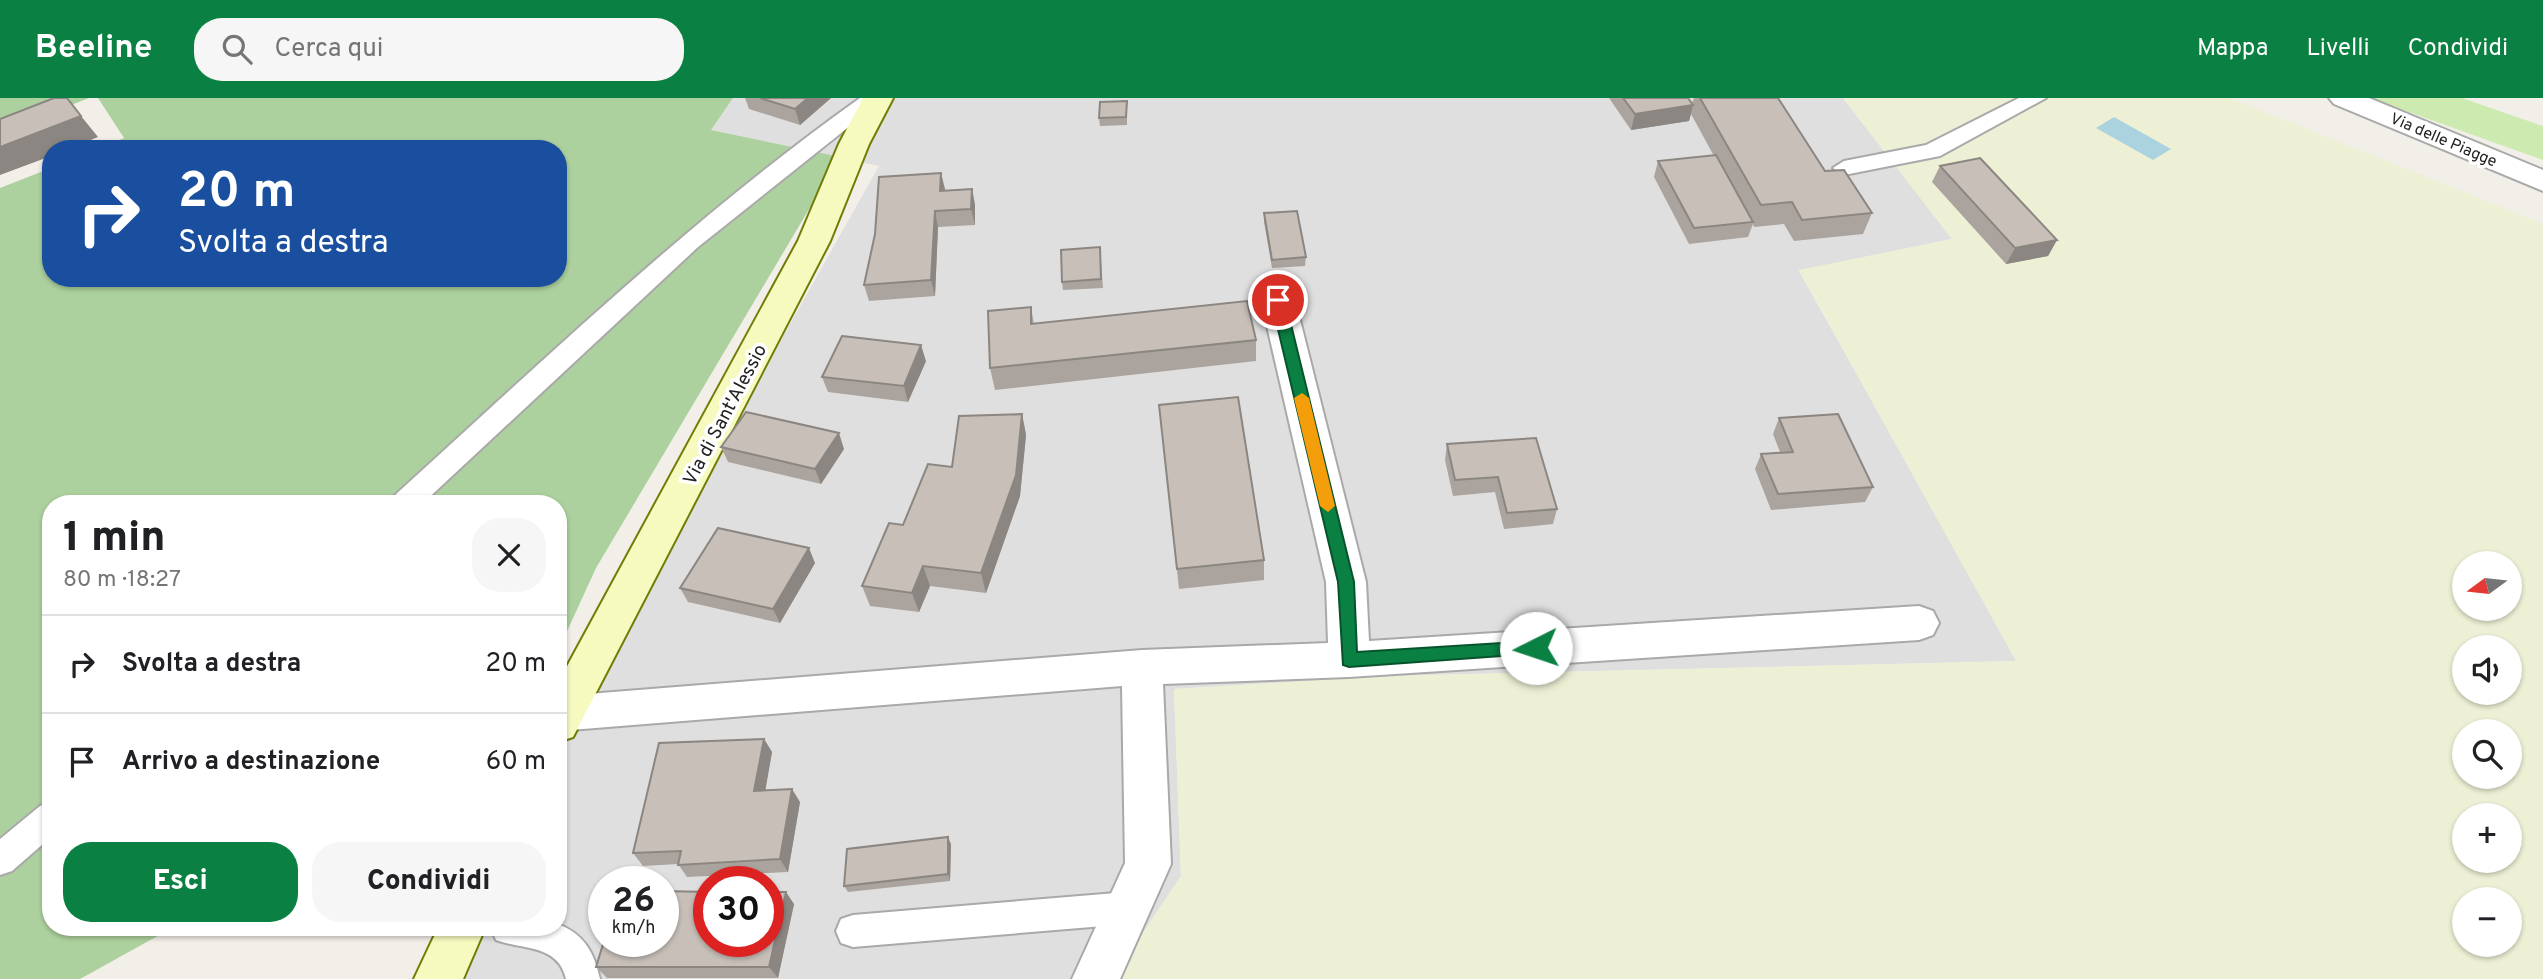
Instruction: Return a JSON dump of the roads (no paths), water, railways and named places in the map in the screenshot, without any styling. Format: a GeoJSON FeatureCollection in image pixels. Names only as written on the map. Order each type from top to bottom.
{"type":"FeatureCollection","features":[{"type":"Feature","properties":{"kind":"street","name":"Via di Sant'Alessio"},"geometry":{"type":"LineString","coordinates":[[567,708],[814,241],[876,98]]}},
{"type":"Feature","properties":{"kind":"street","name":"Via delle Piagge"},"geometry":{"type":"LineString","coordinates":[[2344,98],[2543,181]]}},
{"type":"Feature","properties":{"kind":"street"},"geometry":{"type":"LineString","coordinates":[[1278,300],[1346,582],[1349,660]]}},
{"type":"Feature","properties":{"kind":"street"},"geometry":{"type":"LineString","coordinates":[[567,718],[1142,667],[1349,660],[1919,622]]}},
{"type":"Feature","properties":{"kind":"street"},"geometry":{"type":"LineString","coordinates":[[1096,979],[1149,864],[1142,667]]}},
{"type":"Feature","properties":{"kind":"street"},"geometry":{"type":"LineString","coordinates":[[438,979],[458,936]]}},
{"type":"Feature","properties":{"kind":"lane"},"geometry":{"type":"LineString","coordinates":[[414,495],[708,226],[822,133],[876,98]]}},
{"type":"Feature","properties":{"kind":"lane"},"geometry":{"type":"LineString","coordinates":[[1844,168],[1932,151],[2035,98]]}},
{"type":"Feature","properties":{"kind":"lane"},"geometry":{"type":"LineString","coordinates":[[0,860],[42,824]]}},
{"type":"Feature","properties":{"kind":"lane"},"geometry":{"type":"LineString","coordinates":[[853,931],[1128,908]]}},
{"type":"Feature","properties":{"kind":"lane"},"geometry":{"type":"LineString","coordinates":[[544,936],[562,940],[581,963],[583,979]]}},
{"type":"Feature","properties":{"kind":"water"},"geometry":{"type":"Polygon","coordinates":[[[2114,117],[2171,149],[2153,160],[2096,128],[2114,117]]]}}]}
